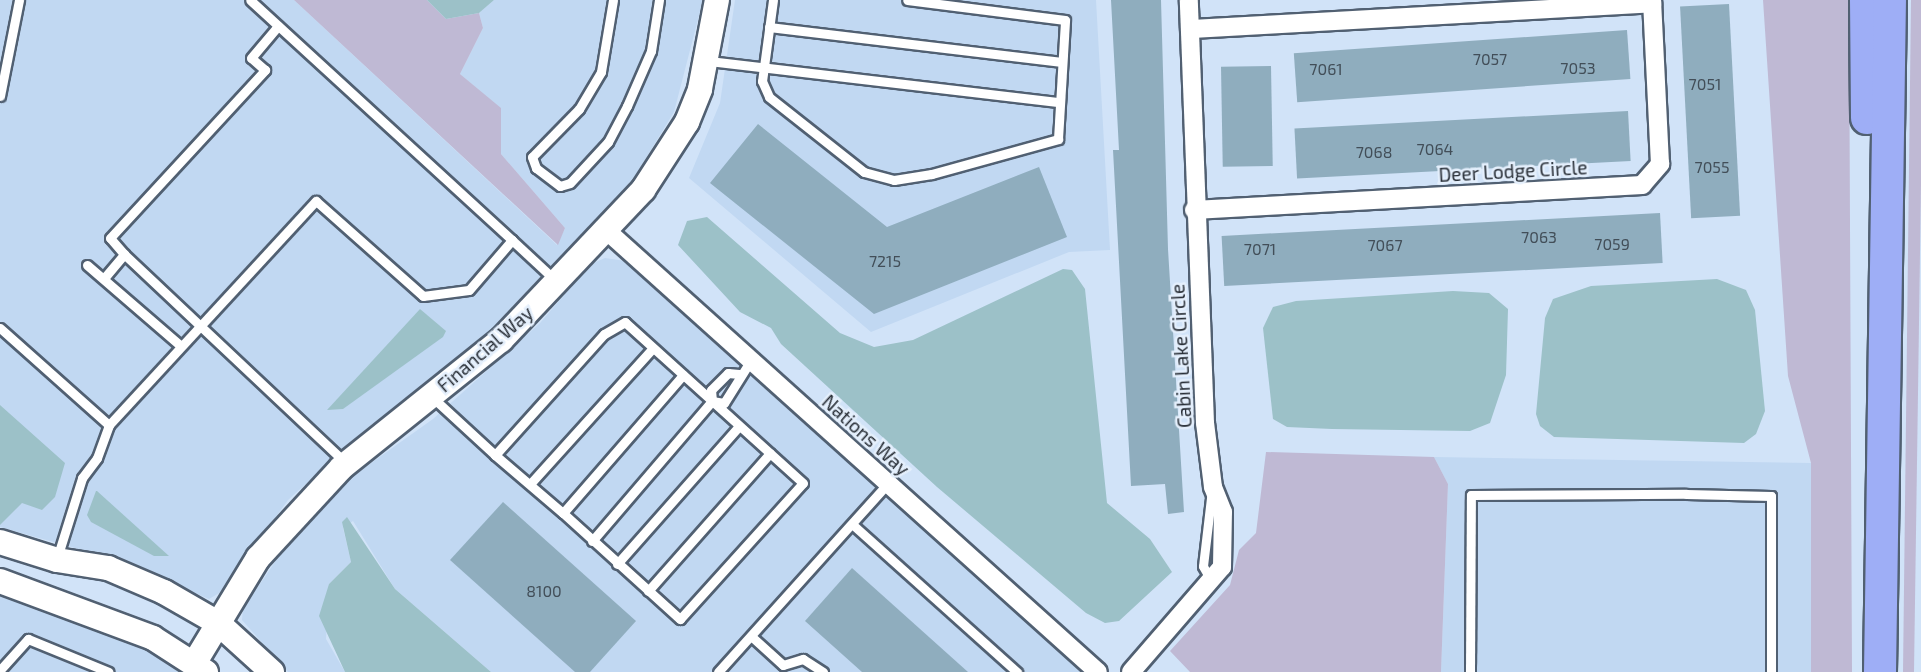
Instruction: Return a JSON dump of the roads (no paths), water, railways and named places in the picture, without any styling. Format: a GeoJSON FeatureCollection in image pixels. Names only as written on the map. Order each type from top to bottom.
{"type":"FeatureCollection","features":[{"type":"Feature","properties":{"kind":"highway"},"geometry":{"type":"LineString","coordinates":[[1866,0],[1881,497]]}},
{"type":"Feature","properties":{"kind":"highway"},"geometry":{"type":"LineString","coordinates":[[1880,672],[1890,0]]}},
{"type":"Feature","properties":{"kind":"street","name":"Financial Way"},"geometry":{"type":"LineString","coordinates":[[196,668],[218,623],[258,558],[346,464],[501,340],[606,230],[666,159],[687,122],[709,61],[717,0]]}},
{"type":"Feature","properties":{"kind":"street","name":"Cabin Lake Circle"},"geometry":{"type":"LineString","coordinates":[[1131,672],[1222,567],[1223,512],[1213,487],[1194,209],[1192,29],[1189,0]]}},
{"type":"Feature","properties":{"kind":"street"},"geometry":{"type":"LineString","coordinates":[[1192,29],[1652,1]]}},
{"type":"Feature","properties":{"kind":"street","name":"Deer Lodge Circle"},"geometry":{"type":"LineString","coordinates":[[1194,209],[1642,185],[1660,164],[1652,1]]}},
{"type":"Feature","properties":{"kind":"street","name":"Nations Way"},"geometry":{"type":"LineString","coordinates":[[606,230],[1098,672]]}},
{"type":"Feature","properties":{"kind":"street"},"geometry":{"type":"LineString","coordinates":[[1,542],[57,560],[108,568],[218,623],[272,672]]}},
{"type":"Feature","properties":{"kind":"street"},"geometry":{"type":"LineString","coordinates":[[44,596],[57,560]]}},
{"type":"Feature","properties":{"kind":"street"},"geometry":{"type":"LineString","coordinates":[[0,581],[153,638],[196,668]]}},
{"type":"Feature","properties":{"kind":"lane"},"geometry":{"type":"LineString","coordinates":[[0,96],[19,0]]}},
{"type":"Feature","properties":{"kind":"lane"},"geometry":{"type":"LineString","coordinates":[[250,0],[558,282]]}},
{"type":"Feature","properties":{"kind":"lane"},"geometry":{"type":"LineString","coordinates":[[613,0],[601,72],[579,110],[533,157],[536,168],[560,186],[570,183],[608,142],[651,51],[659,0]]}},
{"type":"Feature","properties":{"kind":"lane"},"geometry":{"type":"LineString","coordinates":[[773,0],[762,81],[769,97],[864,172],[894,180],[1058,139],[1065,20],[907,0]]}},
{"type":"Feature","properties":{"kind":"lane"},"geometry":{"type":"LineString","coordinates":[[278,26],[251,58],[265,70],[110,238],[346,464]]}},
{"type":"Feature","properties":{"kind":"lane"},"geometry":{"type":"LineString","coordinates":[[769,27],[1062,62]]}},
{"type":"Feature","properties":{"kind":"lane"},"geometry":{"type":"LineString","coordinates":[[709,61],[1060,102]]}},
{"type":"Feature","properties":{"kind":"lane"},"geometry":{"type":"LineString","coordinates":[[57,560],[82,478],[97,458],[109,425],[316,201],[423,296],[468,290],[513,240]]}},
{"type":"Feature","properties":{"kind":"lane"},"geometry":{"type":"LineString","coordinates":[[105,277],[124,254]]}},
{"type":"Feature","properties":{"kind":"lane"},"geometry":{"type":"LineString","coordinates":[[87,264],[181,346]]}},
{"type":"Feature","properties":{"kind":"lane"},"geometry":{"type":"LineString","coordinates":[[431,396],[495,455],[680,620],[803,483],[625,322],[604,334],[495,455]]}},
{"type":"Feature","properties":{"kind":"lane"},"geometry":{"type":"LineString","coordinates":[[0,328],[109,425]]}},
{"type":"Feature","properties":{"kind":"lane"},"geometry":{"type":"LineString","coordinates":[[530,484],[653,348]]}},
{"type":"Feature","properties":{"kind":"lane"},"geometry":{"type":"LineString","coordinates":[[739,374],[751,360]]}},
{"type":"Feature","properties":{"kind":"lane"},"geometry":{"type":"LineString","coordinates":[[592,541],[712,401],[711,390],[728,373],[739,374]]}},
{"type":"Feature","properties":{"kind":"lane"},"geometry":{"type":"LineString","coordinates":[[712,401],[724,402],[741,382],[739,374]]}},
{"type":"Feature","properties":{"kind":"lane"},"geometry":{"type":"LineString","coordinates":[[562,513],[683,375]]}},
{"type":"Feature","properties":{"kind":"lane"},"geometry":{"type":"LineString","coordinates":[[617,564],[739,426]]}},
{"type":"Feature","properties":{"kind":"lane"},"geometry":{"type":"LineString","coordinates":[[648,591],[770,453]]}},
{"type":"Feature","properties":{"kind":"lane"},"geometry":{"type":"LineString","coordinates":[[718,672],[888,483]]}},
{"type":"Feature","properties":{"kind":"lane"},"geometry":{"type":"LineString","coordinates":[[1470,672],[1471,495],[1590,494],[1772,496],[1771,672]]}},
{"type":"Feature","properties":{"kind":"lane"},"geometry":{"type":"LineString","coordinates":[[852,524],[1017,672]]}},
{"type":"Feature","properties":{"kind":"lane"},"geometry":{"type":"LineString","coordinates":[[751,636],[783,668],[803,659],[823,672]]}},
{"type":"Feature","properties":{"kind":"lane"},"geometry":{"type":"LineString","coordinates":[[0,670],[28,639],[109,672]]}}]}
